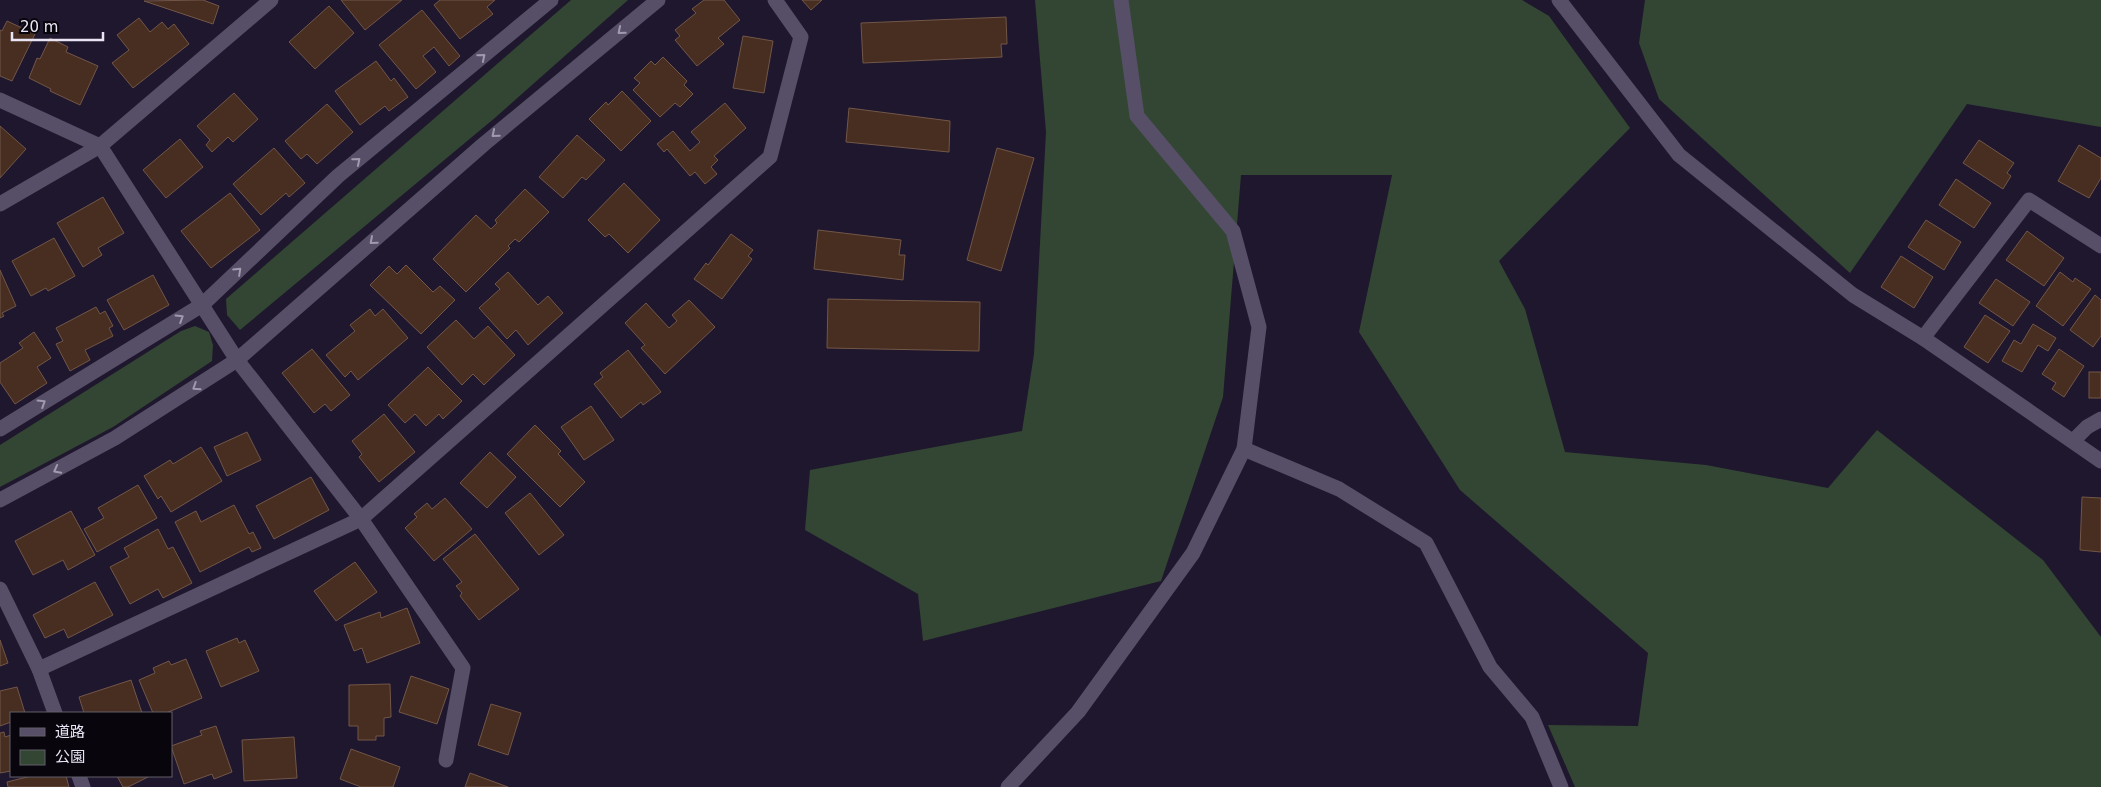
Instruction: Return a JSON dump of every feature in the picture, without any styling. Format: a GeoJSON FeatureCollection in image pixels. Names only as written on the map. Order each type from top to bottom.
{"type":"FeatureCollection","features":[{"type":"Feature","properties":{"kind":"street"},"geometry":{"type":"LineString","coordinates":[[0,204],[100,146],[271,0]]}},
{"type":"Feature","properties":{"kind":"street"},"geometry":{"type":"LineString","coordinates":[[0,429],[202,305],[338,176],[551,0]]}},
{"type":"Feature","properties":{"kind":"street"},"geometry":{"type":"LineString","coordinates":[[0,500],[115,438],[237,360],[484,144],[658,0]]}},
{"type":"Feature","properties":{"kind":"street"},"geometry":{"type":"LineString","coordinates":[[39,670],[361,519],[770,157],[801,36],[775,0]]}},
{"type":"Feature","properties":{"kind":"street"},"geometry":{"type":"LineString","coordinates":[[1008,787],[1078,712],[1193,553],[1244,449],[1258,327],[1233,231],[1137,116],[1121,0]]}},
{"type":"Feature","properties":{"kind":"street"},"geometry":{"type":"LineString","coordinates":[[1560,0],[1679,155],[1853,295],[1922,338],[2101,461]]}},
{"type":"Feature","properties":{"kind":"street"},"geometry":{"type":"LineString","coordinates":[[0,100],[100,146],[237,360],[361,519],[463,668],[446,760]]}},
{"type":"Feature","properties":{"kind":"street"},"geometry":{"type":"LineString","coordinates":[[1922,338],[2030,200],[2101,246]]}},
{"type":"Feature","properties":{"kind":"street"},"geometry":{"type":"LineString","coordinates":[[2073,442],[2088,427],[2101,419]]}},
{"type":"Feature","properties":{"kind":"street"},"geometry":{"type":"LineString","coordinates":[[1244,449],[1339,490],[1426,543],[1490,667],[1532,717],[1561,787]]}},
{"type":"Feature","properties":{"kind":"street"},"geometry":{"type":"LineString","coordinates":[[0,589],[39,670],[56,712]]}},
{"type":"Feature","properties":{"kind":"green space"},"geometry":{"type":"Polygon","coordinates":[[[571,0],[628,0],[496,117],[240,330],[227,315],[226,299],[571,0]]]}},
{"type":"Feature","properties":{"kind":"green space"},"geometry":{"type":"Polygon","coordinates":[[[1035,0],[1522,0],[1549,16],[1630,128],[1499,261],[1525,309],[1565,452],[1706,465],[1828,488],[1877,430],[2043,560],[2101,637],[2101,787],[1575,787],[1548,725],[1638,726],[1648,653],[1460,490],[1359,332],[1392,175],[1241,175],[1223,397],[1161,581],[923,641],[918,594],[805,530],[810,470],[1022,431],[1034,354],[1046,132],[1035,0]]]}},
{"type":"Feature","properties":{"kind":"green space"},"geometry":{"type":"Polygon","coordinates":[[[1645,0],[2101,0],[2101,127],[1967,104],[1850,273],[1659,99],[1639,43],[1645,0]]]}},
{"type":"Feature","properties":{"kind":"green space"},"geometry":{"type":"Polygon","coordinates":[[[195,326],[209,332],[213,345],[212,361],[113,427],[0,487],[0,445],[181,331],[195,326]]]}},
{"type":"Feature","properties":{"kind":"building"},"geometry":{"type":"Polygon","coordinates":[[[203,0],[219,6],[213,24],[144,1],[203,0]]]}},
{"type":"Feature","properties":{"kind":"building"},"geometry":{"type":"Polygon","coordinates":[[[341,0],[402,0],[365,30],[341,0]]]}},
{"type":"Feature","properties":{"kind":"building"},"geometry":{"type":"Polygon","coordinates":[[[440,0],[495,0],[487,7],[493,14],[460,39],[434,5],[440,0]]]}},
{"type":"Feature","properties":{"kind":"building"},"geometry":{"type":"Polygon","coordinates":[[[704,0],[724,0],[740,20],[718,38],[724,44],[697,66],[675,40],[680,36],[675,30],[696,13],[692,9],[704,0]]]}},
{"type":"Feature","properties":{"kind":"building"},"geometry":{"type":"Polygon","coordinates":[[[802,0],[822,0],[811,10],[802,0]]]}},
{"type":"Feature","properties":{"kind":"building"},"geometry":{"type":"Polygon","coordinates":[[[329,6],[354,33],[315,69],[289,42],[329,6]]]}},
{"type":"Feature","properties":{"kind":"building"},"geometry":{"type":"Polygon","coordinates":[[[422,10],[460,56],[449,66],[434,47],[423,56],[436,72],[416,89],[379,45],[422,10]]]}},
{"type":"Feature","properties":{"kind":"building"},"geometry":{"type":"Polygon","coordinates":[[[1006,17],[1007,44],[1001,44],[1002,57],[863,63],[861,23],[1006,17]]]}},
{"type":"Feature","properties":{"kind":"building"},"geometry":{"type":"Polygon","coordinates":[[[139,18],[150,32],[162,22],[168,29],[174,24],[189,44],[133,88],[112,63],[129,50],[117,35],[139,18]]]}},
{"type":"Feature","properties":{"kind":"building"},"geometry":{"type":"Polygon","coordinates":[[[7,21],[35,34],[12,81],[0,76],[0,30],[2,31],[7,21]]]}},
{"type":"Feature","properties":{"kind":"building"},"geometry":{"type":"Polygon","coordinates":[[[743,36],[773,41],[764,93],[733,88],[743,36]]]}},
{"type":"Feature","properties":{"kind":"building"},"geometry":{"type":"Polygon","coordinates":[[[50,38],[68,47],[66,52],[98,66],[80,105],[50,91],[51,89],[29,78],[37,58],[40,59],[50,38]]]}},
{"type":"Feature","properties":{"kind":"building"},"geometry":{"type":"Polygon","coordinates":[[[663,57],[687,81],[684,85],[693,94],[680,107],[675,103],[660,117],[633,90],[640,83],[634,78],[651,61],[655,65],[663,57]]]}},
{"type":"Feature","properties":{"kind":"building"},"geometry":{"type":"Polygon","coordinates":[[[376,61],[391,81],[394,78],[408,97],[389,111],[385,106],[360,125],[335,91],[376,61]]]}},
{"type":"Feature","properties":{"kind":"building"},"geometry":{"type":"Polygon","coordinates":[[[622,91],[651,121],[621,151],[589,119],[606,102],[608,105],[622,91]]]}},
{"type":"Feature","properties":{"kind":"building"},"geometry":{"type":"Polygon","coordinates":[[[234,93],[258,119],[233,142],[228,137],[212,152],[206,145],[210,140],[197,126],[234,93]]]}},
{"type":"Feature","properties":{"kind":"building"},"geometry":{"type":"Polygon","coordinates":[[[725,103],[746,128],[714,156],[718,160],[711,167],[717,174],[705,184],[695,172],[690,176],[667,149],[664,152],[657,144],[673,131],[690,151],[700,142],[691,132],[725,103]]]}},
{"type":"Feature","properties":{"kind":"building"},"geometry":{"type":"Polygon","coordinates":[[[327,104],[353,132],[317,164],[307,154],[301,159],[285,141],[327,104]]]}},
{"type":"Feature","properties":{"kind":"building"},"geometry":{"type":"Polygon","coordinates":[[[849,108],[950,121],[949,152],[846,142],[849,108]]]}},
{"type":"Feature","properties":{"kind":"building"},"geometry":{"type":"Polygon","coordinates":[[[0,126],[26,149],[0,178],[0,126]]]}},
{"type":"Feature","properties":{"kind":"building"},"geometry":{"type":"Polygon","coordinates":[[[577,135],[605,160],[586,180],[582,177],[563,198],[539,177],[577,135]]]}},
{"type":"Feature","properties":{"kind":"building"},"geometry":{"type":"Polygon","coordinates":[[[180,139],[203,167],[166,198],[143,170],[180,139]]]}},
{"type":"Feature","properties":{"kind":"building"},"geometry":{"type":"Polygon","coordinates":[[[1979,140],[2014,163],[2007,173],[2011,176],[2003,189],[1963,163],[1979,140]]]}},
{"type":"Feature","properties":{"kind":"building"},"geometry":{"type":"Polygon","coordinates":[[[2079,145],[2101,158],[2101,178],[2089,198],[2058,181],[2079,145]]]}},
{"type":"Feature","properties":{"kind":"building"},"geometry":{"type":"Polygon","coordinates":[[[274,148],[305,183],[289,197],[286,193],[261,215],[233,184],[274,148]]]}},
{"type":"Feature","properties":{"kind":"building"},"geometry":{"type":"Polygon","coordinates":[[[997,148],[1034,158],[1001,271],[967,260],[997,148]]]}},
{"type":"Feature","properties":{"kind":"building"},"geometry":{"type":"Polygon","coordinates":[[[1956,179],[1991,203],[1974,228],[1939,205],[1956,179]]]}},
{"type":"Feature","properties":{"kind":"building"},"geometry":{"type":"Polygon","coordinates":[[[624,183],[660,220],[628,253],[609,234],[605,237],[588,220],[624,183]]]}},
{"type":"Feature","properties":{"kind":"building"},"geometry":{"type":"Polygon","coordinates":[[[525,189],[549,212],[519,242],[515,239],[508,246],[510,248],[466,292],[433,259],[476,215],[491,229],[497,223],[495,220],[525,189]]]}},
{"type":"Feature","properties":{"kind":"building"},"geometry":{"type":"Polygon","coordinates":[[[230,193],[260,230],[211,268],[181,231],[230,193]]]}},
{"type":"Feature","properties":{"kind":"building"},"geometry":{"type":"Polygon","coordinates":[[[103,197],[124,233],[98,248],[102,255],[83,267],[57,223],[103,197]]]}},
{"type":"Feature","properties":{"kind":"building"},"geometry":{"type":"Polygon","coordinates":[[[1926,220],[1961,242],[1944,270],[1908,247],[1926,220]]]}},
{"type":"Feature","properties":{"kind":"building"},"geometry":{"type":"Polygon","coordinates":[[[818,230],[901,240],[899,255],[905,255],[903,280],[814,269],[818,230]]]}},
{"type":"Feature","properties":{"kind":"building"},"geometry":{"type":"Polygon","coordinates":[[[2027,231],[2064,258],[2044,286],[2006,260],[2027,231]]]}},
{"type":"Feature","properties":{"kind":"building"},"geometry":{"type":"Polygon","coordinates":[[[731,234],[753,250],[748,256],[752,259],[722,299],[694,279],[706,263],[708,265],[731,234]]]}},
{"type":"Feature","properties":{"kind":"building"},"geometry":{"type":"Polygon","coordinates":[[[54,238],[75,276],[48,291],[46,288],[31,296],[12,261],[54,238]]]}},
{"type":"Feature","properties":{"kind":"building"},"geometry":{"type":"Polygon","coordinates":[[[1901,256],[1933,277],[1914,308],[1881,287],[1901,256]]]}},
{"type":"Feature","properties":{"kind":"building"},"geometry":{"type":"Polygon","coordinates":[[[406,265],[433,292],[440,286],[455,300],[421,334],[370,285],[389,266],[397,274],[406,265]]]}},
{"type":"Feature","properties":{"kind":"building"},"geometry":{"type":"Polygon","coordinates":[[[0,270],[16,306],[2,313],[4,316],[0,318],[0,270]]]}},
{"type":"Feature","properties":{"kind":"building"},"geometry":{"type":"Polygon","coordinates":[[[508,272],[538,305],[548,296],[563,313],[528,345],[516,330],[507,339],[479,308],[500,289],[495,284],[508,272]]]}},
{"type":"Feature","properties":{"kind":"building"},"geometry":{"type":"Polygon","coordinates":[[[2060,272],[2073,282],[2075,278],[2091,289],[2063,326],[2036,306],[2060,272]]]}},
{"type":"Feature","properties":{"kind":"building"},"geometry":{"type":"Polygon","coordinates":[[[153,275],[169,305],[124,330],[107,300],[153,275]]]}},
{"type":"Feature","properties":{"kind":"building"},"geometry":{"type":"Polygon","coordinates":[[[1996,279],[2030,302],[2013,326],[1979,303],[1996,279]]]}},
{"type":"Feature","properties":{"kind":"building"},"geometry":{"type":"Polygon","coordinates":[[[2095,295],[2101,300],[2101,336],[2093,347],[2070,330],[2095,295]]]}},
{"type":"Feature","properties":{"kind":"building"},"geometry":{"type":"Polygon","coordinates":[[[828,299],[980,302],[979,351],[827,348],[828,299]]]}},
{"type":"Feature","properties":{"kind":"building"},"geometry":{"type":"Polygon","coordinates":[[[689,300],[715,327],[665,374],[641,348],[645,345],[625,323],[646,303],[669,328],[677,321],[672,315],[689,300]]]}},
{"type":"Feature","properties":{"kind":"building"},"geometry":{"type":"Polygon","coordinates":[[[96,307],[100,314],[105,311],[113,326],[109,328],[113,336],[85,350],[90,360],[70,371],[56,344],[63,341],[56,328],[96,307]]]}},
{"type":"Feature","properties":{"kind":"building"},"geometry":{"type":"Polygon","coordinates":[[[370,309],[375,316],[383,309],[408,338],[358,380],[351,371],[345,377],[326,355],[355,331],[350,325],[370,309]]]}},
{"type":"Feature","properties":{"kind":"building"},"geometry":{"type":"Polygon","coordinates":[[[1985,315],[2010,331],[1988,363],[1964,347],[1985,315]]]}},
{"type":"Feature","properties":{"kind":"building"},"geometry":{"type":"Polygon","coordinates":[[[456,320],[474,339],[488,326],[515,355],[484,385],[473,374],[462,385],[427,347],[456,320]]]}},
{"type":"Feature","properties":{"kind":"building"},"geometry":{"type":"Polygon","coordinates":[[[2033,324],[2056,338],[2048,351],[2038,345],[2022,372],[2002,361],[2014,340],[2021,344],[2033,324]]]}},
{"type":"Feature","properties":{"kind":"building"},"geometry":{"type":"Polygon","coordinates":[[[34,332],[51,358],[37,367],[47,383],[15,404],[0,382],[0,363],[23,348],[19,343],[34,332]]]}},
{"type":"Feature","properties":{"kind":"building"},"geometry":{"type":"Polygon","coordinates":[[[312,349],[350,395],[331,411],[325,404],[314,413],[282,373],[312,349]]]}},
{"type":"Feature","properties":{"kind":"building"},"geometry":{"type":"Polygon","coordinates":[[[2059,349],[2084,366],[2064,397],[2052,389],[2056,383],[2042,374],[2059,349]]]}},
{"type":"Feature","properties":{"kind":"building"},"geometry":{"type":"Polygon","coordinates":[[[628,350],[661,392],[643,405],[641,402],[621,418],[594,384],[603,377],[600,373],[628,350]]]}},
{"type":"Feature","properties":{"kind":"building"},"geometry":{"type":"Polygon","coordinates":[[[428,367],[462,401],[443,419],[439,414],[426,426],[415,414],[405,423],[388,405],[428,367]]]}},
{"type":"Feature","properties":{"kind":"building"},"geometry":{"type":"Polygon","coordinates":[[[2089,372],[2101,372],[2101,398],[2089,398],[2089,372]]]}},
{"type":"Feature","properties":{"kind":"building"},"geometry":{"type":"Polygon","coordinates":[[[591,406],[614,440],[584,460],[561,427],[591,406]]]}},
{"type":"Feature","properties":{"kind":"building"},"geometry":{"type":"Polygon","coordinates":[[[384,414],[415,452],[379,482],[359,457],[362,454],[352,441],[384,414]]]}},
{"type":"Feature","properties":{"kind":"building"},"geometry":{"type":"Polygon","coordinates":[[[535,425],[561,451],[558,454],[585,482],[560,507],[507,454],[535,425]]]}},
{"type":"Feature","properties":{"kind":"building"},"geometry":{"type":"Polygon","coordinates":[[[247,432],[261,460],[227,476],[214,447],[247,432]]]}},
{"type":"Feature","properties":{"kind":"building"},"geometry":{"type":"Polygon","coordinates":[[[201,447],[222,481],[171,512],[161,496],[158,499],[144,476],[170,460],[173,464],[201,447]]]}},
{"type":"Feature","properties":{"kind":"building"},"geometry":{"type":"Polygon","coordinates":[[[490,452],[516,477],[487,508],[460,483],[490,452]]]}},
{"type":"Feature","properties":{"kind":"building"},"geometry":{"type":"Polygon","coordinates":[[[311,477],[329,510],[274,539],[256,506],[311,477]]]}},
{"type":"Feature","properties":{"kind":"building"},"geometry":{"type":"Polygon","coordinates":[[[138,485],[157,518],[97,552],[84,529],[104,518],[98,508],[138,485]]]}},
{"type":"Feature","properties":{"kind":"building"},"geometry":{"type":"Polygon","coordinates":[[[530,493],[564,535],[539,555],[505,513],[530,493]]]}},
{"type":"Feature","properties":{"kind":"building"},"geometry":{"type":"Polygon","coordinates":[[[2082,497],[2101,498],[2101,552],[2080,550],[2082,497]]]}},
{"type":"Feature","properties":{"kind":"building"},"geometry":{"type":"Polygon","coordinates":[[[445,498],[472,529],[434,561],[405,528],[417,517],[414,514],[427,503],[432,509],[445,498]]]}},
{"type":"Feature","properties":{"kind":"building"},"geometry":{"type":"Polygon","coordinates":[[[234,505],[249,534],[253,532],[261,548],[252,552],[249,547],[200,572],[175,522],[196,511],[201,522],[234,505]]]}},
{"type":"Feature","properties":{"kind":"building"},"geometry":{"type":"Polygon","coordinates":[[[71,511],[95,555],[68,570],[63,560],[33,575],[15,541],[71,511]]]}},
{"type":"Feature","properties":{"kind":"building"},"geometry":{"type":"Polygon","coordinates":[[[158,529],[168,549],[173,547],[192,583],[163,598],[158,589],[130,604],[110,567],[129,557],[124,548],[158,529]]]}},
{"type":"Feature","properties":{"kind":"building"},"geometry":{"type":"Polygon","coordinates":[[[475,534],[519,589],[479,620],[460,596],[462,593],[456,586],[462,582],[443,559],[475,534]]]}},
{"type":"Feature","properties":{"kind":"building"},"geometry":{"type":"Polygon","coordinates":[[[355,562],[377,592],[336,621],[314,591],[355,562]]]}},
{"type":"Feature","properties":{"kind":"building"},"geometry":{"type":"Polygon","coordinates":[[[95,582],[113,615],[68,638],[64,629],[45,638],[33,615],[95,582]]]}},
{"type":"Feature","properties":{"kind":"building"},"geometry":{"type":"Polygon","coordinates":[[[407,608],[420,643],[367,663],[362,648],[354,651],[344,625],[380,612],[381,618],[407,608]]]}},
{"type":"Feature","properties":{"kind":"building"},"geometry":{"type":"Polygon","coordinates":[[[237,638],[239,643],[245,640],[259,671],[221,687],[206,651],[237,638]]]}},
{"type":"Feature","properties":{"kind":"building"},"geometry":{"type":"Polygon","coordinates":[[[0,640],[8,663],[0,666],[0,640]]]}},
{"type":"Feature","properties":{"kind":"building"},"geometry":{"type":"Polygon","coordinates":[[[186,659],[202,698],[168,712],[153,712],[139,680],[155,673],[153,668],[169,661],[171,665],[186,659]]]}},
{"type":"Feature","properties":{"kind":"building"},"geometry":{"type":"Polygon","coordinates":[[[411,676],[449,689],[437,724],[399,712],[411,676]]]}},
{"type":"Feature","properties":{"kind":"building"},"geometry":{"type":"Polygon","coordinates":[[[131,680],[142,712],[84,712],[79,697],[131,680]]]}},
{"type":"Feature","properties":{"kind":"building"},"geometry":{"type":"Polygon","coordinates":[[[390,684],[391,717],[384,718],[384,736],[376,736],[376,740],[358,740],[358,726],[349,726],[349,685],[390,684]]]}},
{"type":"Feature","properties":{"kind":"building"},"geometry":{"type":"Polygon","coordinates":[[[17,687],[25,712],[10,712],[10,722],[0,726],[0,691],[17,687]]]}},
{"type":"Feature","properties":{"kind":"building"},"geometry":{"type":"Polygon","coordinates":[[[491,704],[521,713],[508,755],[478,745],[491,704]]]}},
{"type":"Feature","properties":{"kind":"building"},"geometry":{"type":"Polygon","coordinates":[[[216,726],[232,772],[214,779],[212,774],[184,784],[172,746],[202,735],[200,731],[216,726]]]}},
{"type":"Feature","properties":{"kind":"building"},"geometry":{"type":"Polygon","coordinates":[[[4,732],[5,737],[10,735],[10,771],[0,773],[0,733],[4,732]]]}},
{"type":"Feature","properties":{"kind":"building"},"geometry":{"type":"Polygon","coordinates":[[[294,737],[297,778],[244,781],[242,740],[294,737]]]}},
{"type":"Feature","properties":{"kind":"building"},"geometry":{"type":"Polygon","coordinates":[[[351,749],[400,767],[393,787],[361,787],[340,779],[351,749]]]}},
{"type":"Feature","properties":{"kind":"building"},"geometry":{"type":"Polygon","coordinates":[[[470,773],[508,787],[465,787],[470,773]]]}},
{"type":"Feature","properties":{"kind":"building"},"geometry":{"type":"Polygon","coordinates":[[[27,777],[66,777],[69,787],[8,787],[7,782],[27,777]]]}},
{"type":"Feature","properties":{"kind":"building"},"geometry":{"type":"Polygon","coordinates":[[[118,777],[148,777],[128,787],[123,787],[118,777]]]}}]}
